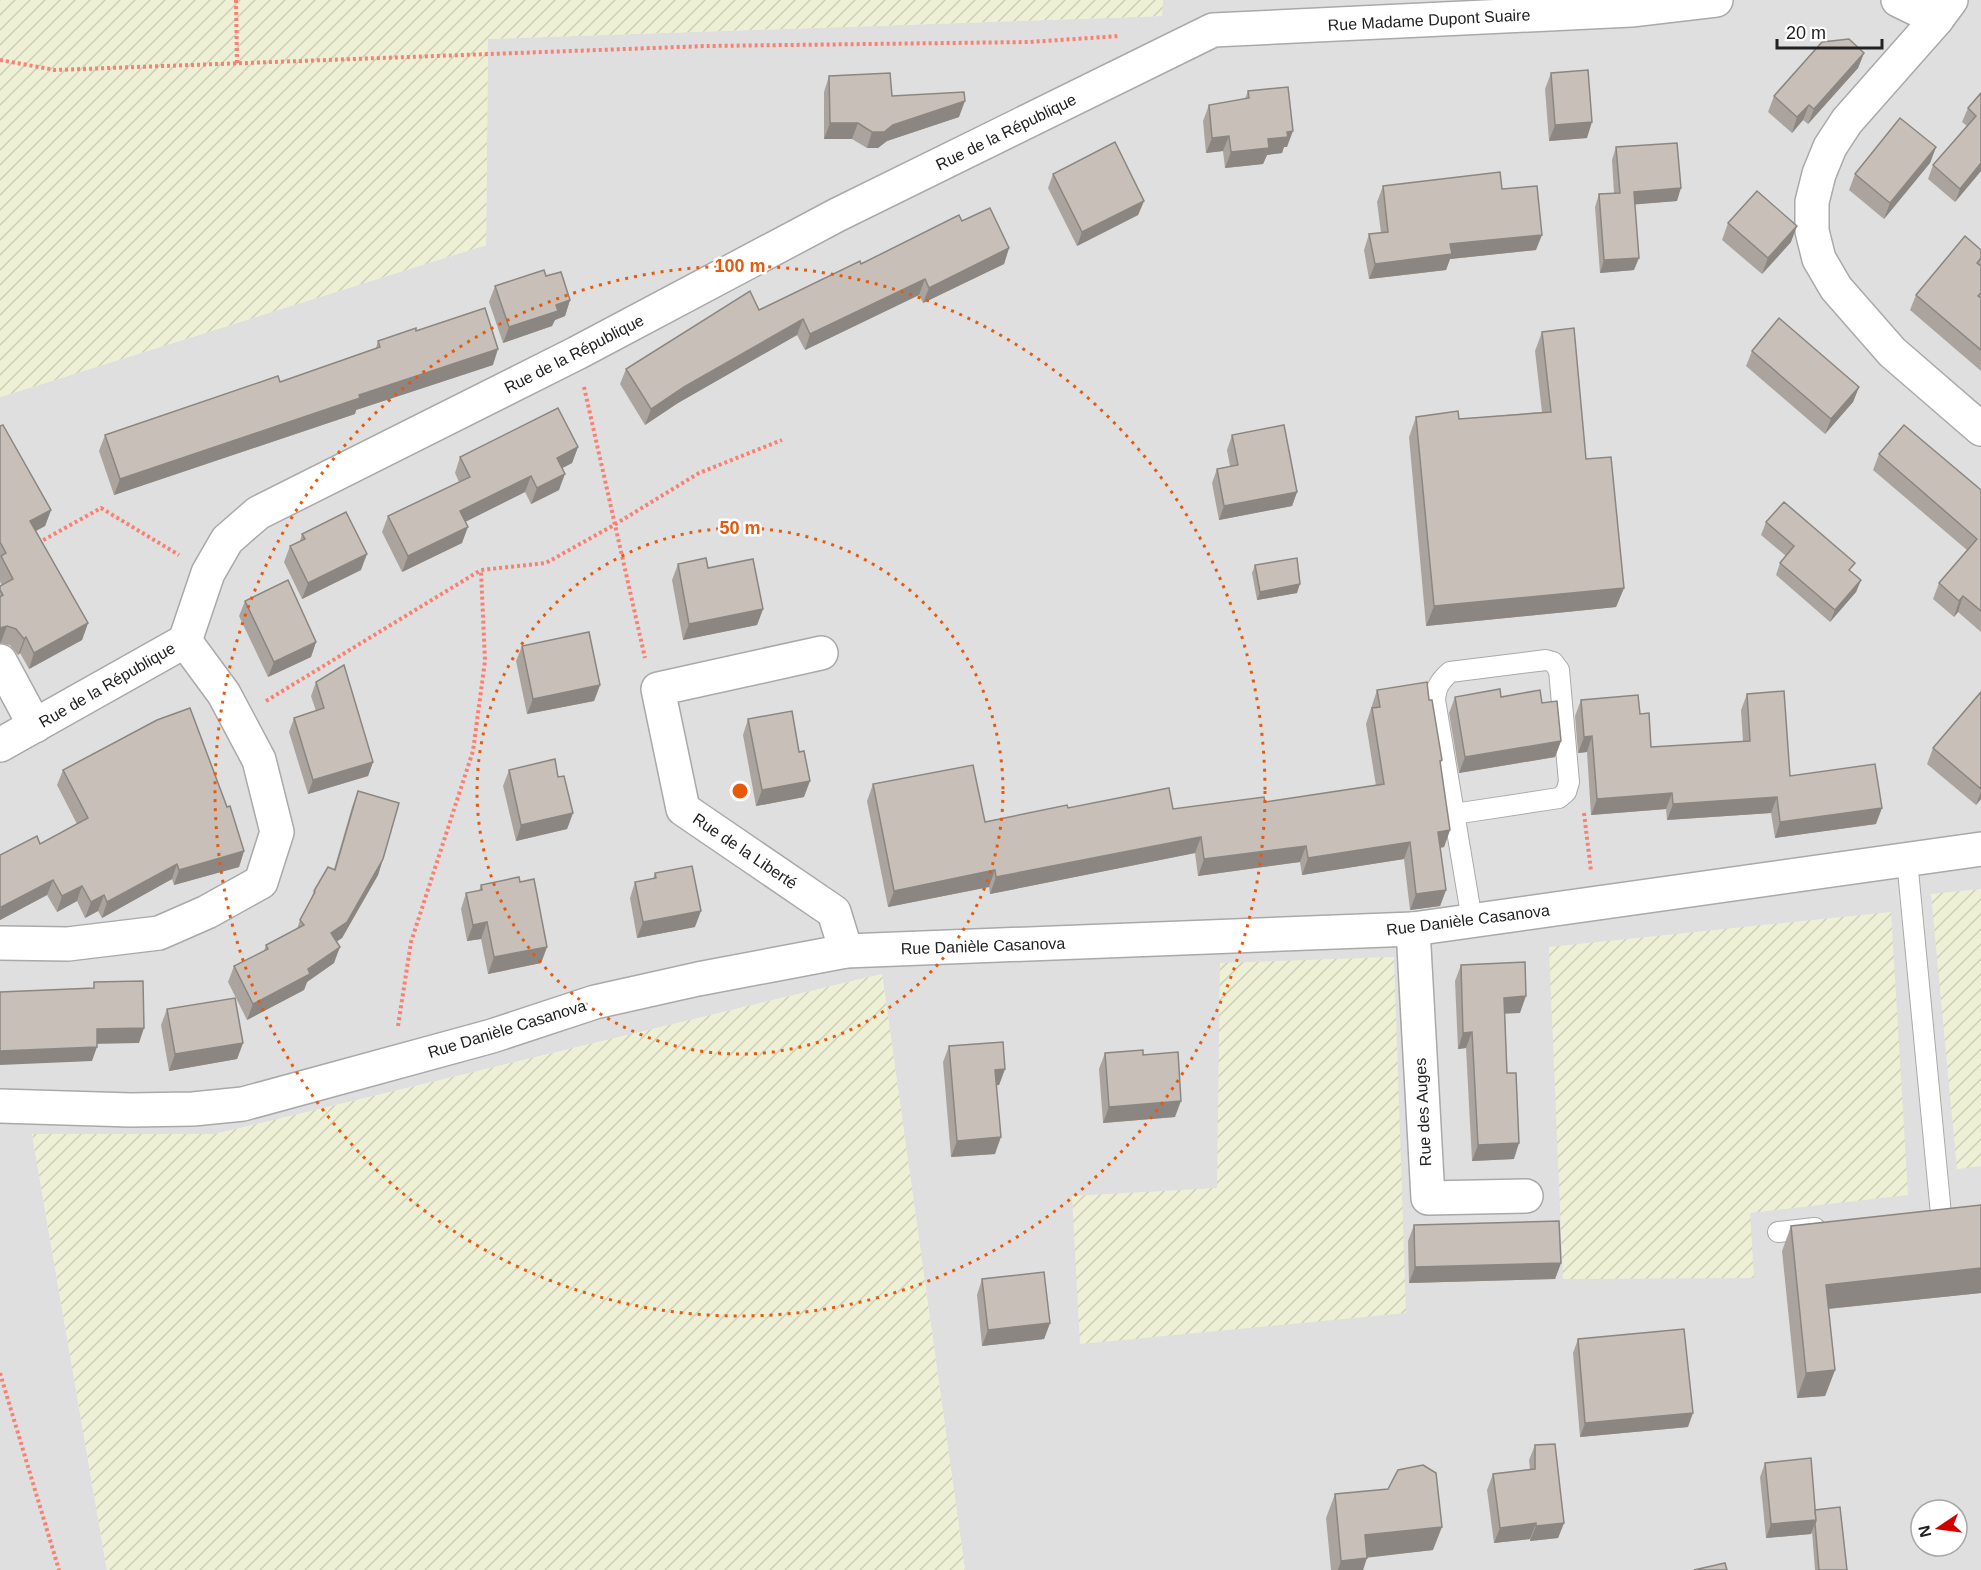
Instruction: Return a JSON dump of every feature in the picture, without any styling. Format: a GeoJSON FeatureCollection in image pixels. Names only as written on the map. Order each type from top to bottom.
{"type":"FeatureCollection","features":[{"type":"Feature","properties":{"kind":"street","name":"Rue Madame Dupont Suaire"},"geometry":{"type":"LineString","coordinates":[[1213,30],[1631,10],[1716,0]]}},
{"type":"Feature","properties":{"kind":"street"},"geometry":{"type":"LineString","coordinates":[[1898,0],[1944,9],[1847,121],[1830,147],[1819,174],[1812,202],[1812,231],[1819,259],[1842,295],[1892,352],[1981,429]]}},
{"type":"Feature","properties":{"kind":"street","name":"Rue de la République"},"geometry":{"type":"LineString","coordinates":[[0,745],[184,641],[208,573],[227,540],[258,513],[577,354],[837,215],[1213,30]]}},
{"type":"Feature","properties":{"kind":"street"},"geometry":{"type":"LineString","coordinates":[[0,943],[68,944],[159,933],[207,912],[261,882],[277,832],[259,760],[224,694],[184,641]]}},
{"type":"Feature","properties":{"kind":"street"},"geometry":{"type":"LineString","coordinates":[[658,689],[821,653]]}},
{"type":"Feature","properties":{"kind":"street"},"geometry":{"type":"LineString","coordinates":[[0,661],[35,726]]}},
{"type":"Feature","properties":{"kind":"street","name":"Rue de la Liberté"},"geometry":{"type":"LineString","coordinates":[[658,689],[683,809],[834,912],[846,951]]}},
{"type":"Feature","properties":{"kind":"street","name":"Rue Danièle Casanova"},"geometry":{"type":"LineString","coordinates":[[0,1106],[141,1110],[193,1109],[243,1104],[492,1036],[595,1002],[698,979],[846,951],[1413,929],[1981,849]]}},
{"type":"Feature","properties":{"kind":"street","name":"Rue des Auges"},"geometry":{"type":"LineString","coordinates":[[1413,929],[1428,1198],[1526,1196]]}},
{"type":"Feature","properties":{"kind":"lane"},"geometry":{"type":"LineString","coordinates":[[1454,814],[1559,798],[1566,792],[1569,782],[1559,670],[1553,662],[1546,660],[1450,672],[1436,688],[1435,700],[1454,814],[1472,920]]}},
{"type":"Feature","properties":{"kind":"lane"},"geometry":{"type":"LineString","coordinates":[[1907,860],[1941,1214]]}},
{"type":"Feature","properties":{"kind":"lane"},"geometry":{"type":"LineString","coordinates":[[1918,1216],[1961,1211]]}},
{"type":"Feature","properties":{"kind":"lane"},"geometry":{"type":"LineString","coordinates":[[1778,1232],[1836,1226]]}},
{"type":"Feature","properties":{"kind":"path"},"geometry":{"type":"LineString","coordinates":[[236,0],[237,64]]}},
{"type":"Feature","properties":{"kind":"path"},"geometry":{"type":"LineString","coordinates":[[0,60],[55,70],[707,46],[1030,42],[1121,36]]}},
{"type":"Feature","properties":{"kind":"path"},"geometry":{"type":"LineString","coordinates":[[577,354],[649,673],[658,689]]}},
{"type":"Feature","properties":{"kind":"path"},"geometry":{"type":"LineString","coordinates":[[237,719],[481,570],[546,563],[699,473],[782,440]]}},
{"type":"Feature","properties":{"kind":"path"},"geometry":{"type":"LineString","coordinates":[[30,547],[101,508],[208,573]]}},
{"type":"Feature","properties":{"kind":"path"},"geometry":{"type":"LineString","coordinates":[[392,1063],[411,942],[473,751],[485,661],[481,570]]}},
{"type":"Feature","properties":{"kind":"path"},"geometry":{"type":"LineString","coordinates":[[1586,815],[1594,905]]}},
{"type":"Feature","properties":{"kind":"path"},"geometry":{"type":"LineString","coordinates":[[0,1373],[59,1570]]}},
{"type":"Feature","properties":{"kind":"shaded area"},"geometry":{"type":"Polygon","coordinates":[[[1163,0],[1981,0],[1981,1570],[965,1570],[882,974],[215,1134],[32,1134],[107,1570],[0,1570],[0,397],[486,245],[488,39],[1161,16],[1163,0]]]}},
{"type":"Feature","properties":{"kind":"green space"},"geometry":{"type":"Polygon","coordinates":[[[0,0],[1163,0],[1162,16],[488,39],[486,245],[0,397],[0,0]]]}},
{"type":"Feature","properties":{"kind":"green space"},"geometry":{"type":"Polygon","coordinates":[[[1981,889],[1981,1166],[1957,1169],[1931,894],[1981,889]]]}},
{"type":"Feature","properties":{"kind":"green space"},"geometry":{"type":"Polygon","coordinates":[[[1891,912],[1908,1195],[1750,1213],[1754,1278],[1563,1279],[1549,947],[1891,912]]]}},
{"type":"Feature","properties":{"kind":"green space"},"geometry":{"type":"Polygon","coordinates":[[[1394,957],[1406,1313],[1080,1344],[1072,1196],[1217,1188],[1220,963],[1394,957]]]}},
{"type":"Feature","properties":{"kind":"green space"},"geometry":{"type":"Polygon","coordinates":[[[882,974],[965,1570],[107,1570],[32,1134],[215,1134],[882,974]]]}},
{"type":"Feature","properties":{"kind":"building"},"geometry":{"type":"Polygon","coordinates":[[[1849,39],[1864,53],[1814,109],[1809,105],[1797,117],[1774,96],[1822,42],[1849,39]]]}},
{"type":"Feature","properties":{"kind":"building"},"geometry":{"type":"Polygon","coordinates":[[[1588,70],[1592,122],[1555,125],[1551,73],[1588,70]]]}},
{"type":"Feature","properties":{"kind":"building"},"geometry":{"type":"Polygon","coordinates":[[[890,73],[892,96],[964,92],[965,101],[893,125],[884,132],[872,132],[858,123],[830,123],[829,76],[890,73]]]}},
{"type":"Feature","properties":{"kind":"building"},"geometry":{"type":"Polygon","coordinates":[[[1288,87],[1293,131],[1287,132],[1288,137],[1268,139],[1269,148],[1231,152],[1229,136],[1212,138],[1209,105],[1249,98],[1248,91],[1288,87]]]}},
{"type":"Feature","properties":{"kind":"building"},"geometry":{"type":"Polygon","coordinates":[[[1981,93],[1981,163],[1960,189],[1933,165],[1976,116],[1968,108],[1981,93]]]}},
{"type":"Feature","properties":{"kind":"building"},"geometry":{"type":"Polygon","coordinates":[[[1900,118],[1936,147],[1890,203],[1855,174],[1900,118]]]}},
{"type":"Feature","properties":{"kind":"building"},"geometry":{"type":"Polygon","coordinates":[[[1115,142],[1144,201],[1082,232],[1053,174],[1115,142]]]}},
{"type":"Feature","properties":{"kind":"building"},"geometry":{"type":"Polygon","coordinates":[[[1677,143],[1681,188],[1634,192],[1639,258],[1604,260],[1599,194],[1620,193],[1616,147],[1677,143]]]}},
{"type":"Feature","properties":{"kind":"building"},"geometry":{"type":"Polygon","coordinates":[[[1500,172],[1502,189],[1537,186],[1542,235],[1450,244],[1452,254],[1375,264],[1369,234],[1388,232],[1383,186],[1500,172]]]}},
{"type":"Feature","properties":{"kind":"building"},"geometry":{"type":"Polygon","coordinates":[[[1757,191],[1797,226],[1768,258],[1728,223],[1757,191]]]}},
{"type":"Feature","properties":{"kind":"building"},"geometry":{"type":"Polygon","coordinates":[[[990,208],[1009,248],[929,288],[925,279],[810,334],[803,319],[684,387],[651,409],[626,369],[750,291],[759,310],[860,261],[861,264],[959,215],[962,221],[990,208]]]}},
{"type":"Feature","properties":{"kind":"building"},"geometry":{"type":"Polygon","coordinates":[[[1965,236],[1981,250],[1981,258],[1977,263],[1981,266],[1981,293],[1978,296],[1981,298],[1981,350],[1916,295],[1965,236]]]}},
{"type":"Feature","properties":{"kind":"building"},"geometry":{"type":"Polygon","coordinates":[[[544,270],[546,276],[561,272],[570,300],[556,305],[558,311],[509,327],[495,286],[544,270]]]}},
{"type":"Feature","properties":{"kind":"building"},"geometry":{"type":"Polygon","coordinates":[[[485,308],[498,349],[120,479],[105,435],[278,376],[280,382],[380,347],[378,341],[485,308]]]}},
{"type":"Feature","properties":{"kind":"building"},"geometry":{"type":"Polygon","coordinates":[[[1779,318],[1859,387],[1831,419],[1752,351],[1779,318]]]}},
{"type":"Feature","properties":{"kind":"building"},"geometry":{"type":"Polygon","coordinates":[[[1574,328],[1586,459],[1611,457],[1624,588],[1434,606],[1416,417],[1458,411],[1459,419],[1551,412],[1542,332],[1574,328]]]}},
{"type":"Feature","properties":{"kind":"building"},"geometry":{"type":"Polygon","coordinates":[[[558,408],[578,447],[557,458],[565,474],[537,488],[531,476],[460,511],[468,527],[408,556],[388,516],[470,477],[460,457],[558,408]]]}},
{"type":"Feature","properties":{"kind":"building"},"geometry":{"type":"Polygon","coordinates":[[[3,425],[51,510],[30,521],[88,623],[34,653],[26,637],[24,639],[16,629],[7,626],[0,628],[0,597],[3,595],[0,586],[13,579],[1,556],[6,553],[0,542],[0,426],[3,425]]]}},
{"type":"Feature","properties":{"kind":"building"},"geometry":{"type":"Polygon","coordinates":[[[1284,425],[1297,492],[1224,506],[1217,469],[1238,465],[1232,435],[1284,425]]]}},
{"type":"Feature","properties":{"kind":"building"},"geometry":{"type":"Polygon","coordinates":[[[1904,425],[1981,490],[1981,611],[1963,596],[1959,601],[1939,583],[1977,539],[1879,454],[1904,425]]]}},
{"type":"Feature","properties":{"kind":"building"},"geometry":{"type":"Polygon","coordinates":[[[1784,502],[1855,563],[1849,570],[1861,580],[1835,610],[1780,563],[1794,546],[1766,522],[1784,502]]]}},
{"type":"Feature","properties":{"kind":"building"},"geometry":{"type":"Polygon","coordinates":[[[346,512],[367,554],[308,583],[290,546],[305,539],[302,534],[346,512]]]}},
{"type":"Feature","properties":{"kind":"building"},"geometry":{"type":"Polygon","coordinates":[[[706,558],[708,568],[753,559],[763,609],[689,624],[678,564],[706,558]]]}},
{"type":"Feature","properties":{"kind":"building"},"geometry":{"type":"Polygon","coordinates":[[[1297,558],[1300,584],[1260,592],[1255,565],[1297,558]]]}},
{"type":"Feature","properties":{"kind":"building"},"geometry":{"type":"Polygon","coordinates":[[[288,580],[316,642],[274,662],[245,601],[288,580]]]}},
{"type":"Feature","properties":{"kind":"building"},"geometry":{"type":"Polygon","coordinates":[[[589,632],[600,685],[533,699],[522,646],[589,632]]]}},
{"type":"Feature","properties":{"kind":"building"},"geometry":{"type":"Polygon","coordinates":[[[344,665],[373,762],[313,780],[294,718],[324,708],[316,682],[344,665]]]}},
{"type":"Feature","properties":{"kind":"building"},"geometry":{"type":"Polygon","coordinates":[[[1427,682],[1442,760],[1440,761],[1450,830],[1438,832],[1446,890],[1416,894],[1410,842],[1308,858],[1306,846],[1204,859],[1201,837],[996,877],[995,870],[894,891],[873,784],[973,765],[985,822],[1067,805],[1068,808],[1169,788],[1173,809],[1264,797],[1265,802],[1384,784],[1372,708],[1380,707],[1377,690],[1427,682]]]}},
{"type":"Feature","properties":{"kind":"building"},"geometry":{"type":"Polygon","coordinates":[[[1500,689],[1501,697],[1540,690],[1542,703],[1557,701],[1561,741],[1465,757],[1455,697],[1500,689]]]}},
{"type":"Feature","properties":{"kind":"building"},"geometry":{"type":"Polygon","coordinates":[[[1784,691],[1790,776],[1875,764],[1882,808],[1780,822],[1777,797],[1673,804],[1672,793],[1597,799],[1592,736],[1584,737],[1581,700],[1638,695],[1640,714],[1649,713],[1651,747],[1750,741],[1747,694],[1784,691]]]}},
{"type":"Feature","properties":{"kind":"building"},"geometry":{"type":"Polygon","coordinates":[[[1981,692],[1981,789],[1933,748],[1981,692]]]}},
{"type":"Feature","properties":{"kind":"building"},"geometry":{"type":"Polygon","coordinates":[[[190,708],[227,807],[230,806],[244,851],[179,870],[177,864],[107,902],[104,895],[91,902],[82,886],[62,896],[53,880],[1,907],[3,909],[0,910],[0,855],[37,836],[40,844],[88,818],[63,770],[157,720],[190,708]]]}},
{"type":"Feature","properties":{"kind":"building"},"geometry":{"type":"Polygon","coordinates":[[[792,711],[799,752],[804,751],[810,781],[762,790],[748,719],[792,711]]]}},
{"type":"Feature","properties":{"kind":"building"},"geometry":{"type":"Polygon","coordinates":[[[555,759],[558,777],[564,776],[573,813],[521,825],[509,770],[555,759]]]}},
{"type":"Feature","properties":{"kind":"building"},"geometry":{"type":"Polygon","coordinates":[[[358,791],[399,803],[383,859],[347,922],[331,933],[340,947],[308,969],[310,974],[253,1004],[234,966],[268,949],[266,945],[304,925],[300,920],[314,891],[328,867],[335,870],[358,791]]]}},
{"type":"Feature","properties":{"kind":"building"},"geometry":{"type":"Polygon","coordinates":[[[692,866],[701,911],[643,922],[635,882],[656,878],[655,873],[692,866]]]}},
{"type":"Feature","properties":{"kind":"building"},"geometry":{"type":"Polygon","coordinates":[[[519,877],[520,882],[534,879],[547,947],[494,957],[487,922],[473,925],[466,893],[482,890],[481,885],[519,877]]]}},
{"type":"Feature","properties":{"kind":"building"},"geometry":{"type":"Polygon","coordinates":[[[1525,962],[1526,996],[1504,998],[1507,1073],[1516,1073],[1519,1143],[1478,1145],[1472,1032],[1463,1033],[1461,965],[1525,962]]]}},
{"type":"Feature","properties":{"kind":"building"},"geometry":{"type":"Polygon","coordinates":[[[143,981],[144,1028],[97,1029],[97,1047],[0,1051],[0,992],[94,988],[94,982],[143,981]]]}},
{"type":"Feature","properties":{"kind":"building"},"geometry":{"type":"Polygon","coordinates":[[[235,998],[243,1043],[175,1054],[167,1009],[235,998]]]}},
{"type":"Feature","properties":{"kind":"building"},"geometry":{"type":"Polygon","coordinates":[[[1003,1042],[1005,1069],[995,1070],[1001,1137],[957,1141],[949,1046],[1003,1042]]]}},
{"type":"Feature","properties":{"kind":"building"},"geometry":{"type":"Polygon","coordinates":[[[1143,1050],[1143,1055],[1178,1052],[1181,1101],[1109,1107],[1105,1053],[1143,1050]]]}},
{"type":"Feature","properties":{"kind":"building"},"geometry":{"type":"Polygon","coordinates":[[[1981,1205],[1981,1268],[1826,1285],[1835,1370],[1806,1373],[1791,1226],[1981,1205]]]}},
{"type":"Feature","properties":{"kind":"building"},"geometry":{"type":"Polygon","coordinates":[[[1559,1221],[1561,1263],[1415,1267],[1414,1225],[1559,1221]]]}},
{"type":"Feature","properties":{"kind":"building"},"geometry":{"type":"Polygon","coordinates":[[[1044,1272],[1050,1323],[988,1330],[982,1279],[1044,1272]]]}},
{"type":"Feature","properties":{"kind":"building"},"geometry":{"type":"Polygon","coordinates":[[[1684,1329],[1693,1413],[1585,1423],[1578,1339],[1684,1329]]]}},
{"type":"Feature","properties":{"kind":"building"},"geometry":{"type":"Polygon","coordinates":[[[1555,1444],[1564,1523],[1536,1526],[1536,1523],[1500,1528],[1493,1474],[1535,1469],[1535,1445],[1555,1444]]]}},
{"type":"Feature","properties":{"kind":"building"},"geometry":{"type":"Polygon","coordinates":[[[1811,1458],[1816,1520],[1771,1524],[1765,1463],[1811,1458]]]}},
{"type":"Feature","properties":{"kind":"building"},"geometry":{"type":"Polygon","coordinates":[[[1423,1465],[1436,1473],[1442,1527],[1365,1535],[1367,1558],[1341,1561],[1335,1494],[1388,1489],[1398,1470],[1423,1465]]]}},
{"type":"Feature","properties":{"kind":"building"},"geometry":{"type":"Polygon","coordinates":[[[1840,1507],[1847,1570],[1819,1570],[1815,1510],[1840,1507]]]}},
{"type":"Feature","properties":{"kind":"building"},"geometry":{"type":"Polygon","coordinates":[[[1725,1563],[1727,1570],[1694,1570],[1725,1563]]]}}]}
